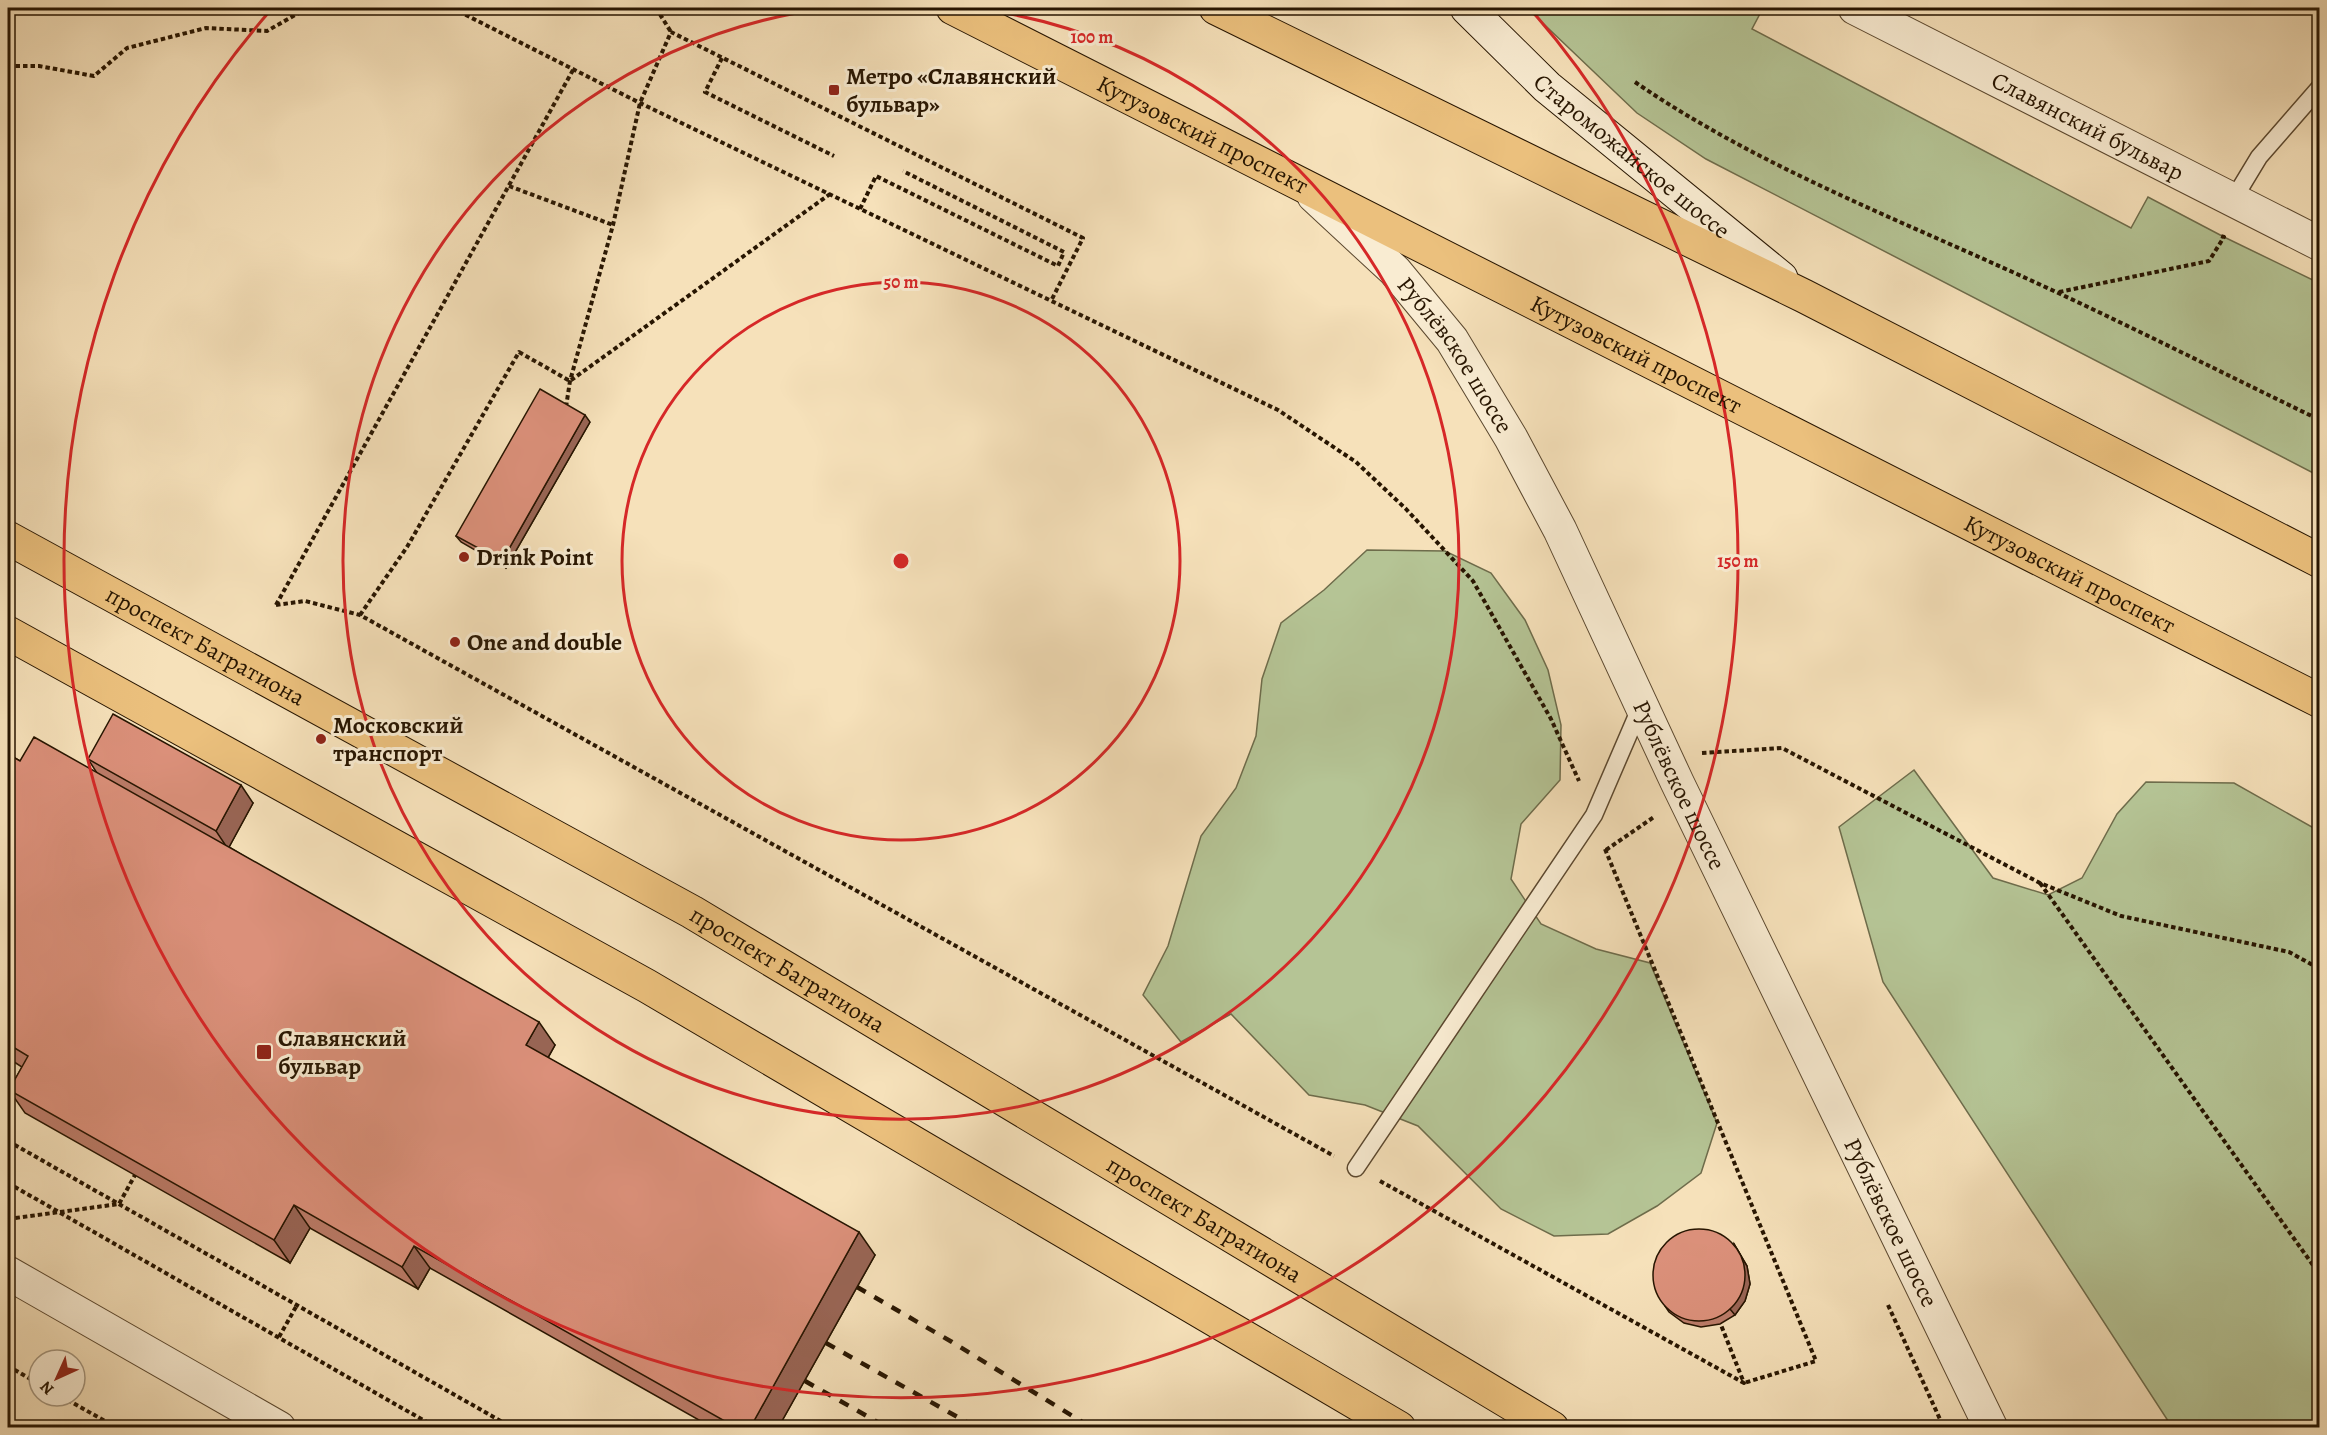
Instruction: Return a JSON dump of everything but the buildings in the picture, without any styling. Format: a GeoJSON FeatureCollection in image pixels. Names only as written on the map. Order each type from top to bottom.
{"type":"FeatureCollection","features":[{"type":"Feature","properties":{"kind":"main road","name":"Кутузовский проспект"},"geometry":{"type":"LineString","coordinates":[[953,8],[2319,701]]}},
{"type":"Feature","properties":{"kind":"main road"},"geometry":{"type":"LineString","coordinates":[[1216,8],[1804,297],[2319,561]]}},
{"type":"Feature","properties":{"kind":"main road","name":"проспект Багратиона"},"geometry":{"type":"LineString","coordinates":[[8,538],[692,912],[1552,1428]]}},
{"type":"Feature","properties":{"kind":"main road"},"geometry":{"type":"LineString","coordinates":[[8,633],[647,986],[1400,1428]]}},
{"type":"Feature","properties":{"kind":"street","name":"Староможайское шоссе"},"geometry":{"type":"LineString","coordinates":[[1467,8],[1547,87],[1804,297]]}},
{"type":"Feature","properties":{"kind":"street","name":"Славянский бульвар"},"geometry":{"type":"LineString","coordinates":[[1855,8],[2319,244]]}},
{"type":"Feature","properties":{"kind":"street","name":"Рублёвское шоссе"},"geometry":{"type":"LineString","coordinates":[[1304,186],[1395,271],[1452,340],[1511,438],[1560,530],[1677,782],[1991,1428]]}},
{"type":"Feature","properties":{"kind":"street"},"geometry":{"type":"LineString","coordinates":[[8,1273],[279,1428]]}},
{"type":"Feature","properties":{"kind":"lane"},"geometry":{"type":"LineString","coordinates":[[2233,200],[2259,157],[2319,87]]}},
{"type":"Feature","properties":{"kind":"lane"},"geometry":{"type":"LineString","coordinates":[[1356,1168],[1594,815],[1641,705]]}},
{"type":"Feature","properties":{"kind":"path"},"geometry":{"type":"LineString","coordinates":[[8,66],[39,66],[94,76],[127,48],[206,28],[267,31],[308,8]]}},
{"type":"Feature","properties":{"kind":"path"},"geometry":{"type":"LineString","coordinates":[[452,8],[640,103],[1278,410],[1356,462],[1406,509],[1473,581],[1551,719],[1594,815],[1605,851],[1816,1361],[1744,1383],[360,615],[305,601],[276,605],[573,70]]}},
{"type":"Feature","properties":{"kind":"path"},"geometry":{"type":"LineString","coordinates":[[656,8],[671,32],[1083,238],[1052,301]]}},
{"type":"Feature","properties":{"kind":"path"},"geometry":{"type":"LineString","coordinates":[[566,408],[570,381],[613,225],[640,103],[671,32]]}},
{"type":"Feature","properties":{"kind":"path"},"geometry":{"type":"LineString","coordinates":[[722,58],[705,92],[834,156]]}},
{"type":"Feature","properties":{"kind":"path"},"geometry":{"type":"LineString","coordinates":[[1635,82],[1681,113],[1746,149],[2058,292],[2319,420]]}},
{"type":"Feature","properties":{"kind":"path"},"geometry":{"type":"LineString","coordinates":[[860,209],[876,176],[1058,266],[1064,252],[903,171]]}},
{"type":"Feature","properties":{"kind":"path"},"geometry":{"type":"LineString","coordinates":[[509,186],[613,225]]}},
{"type":"Feature","properties":{"kind":"path"},"geometry":{"type":"LineString","coordinates":[[570,381],[830,194]]}},
{"type":"Feature","properties":{"kind":"path"},"geometry":{"type":"LineString","coordinates":[[2058,292],[2209,261],[2223,237],[2214,231]]}},
{"type":"Feature","properties":{"kind":"path"},"geometry":{"type":"LineString","coordinates":[[360,615],[408,547],[519,352],[570,381]]}},
{"type":"Feature","properties":{"kind":"path"},"geometry":{"type":"LineString","coordinates":[[1605,851],[1664,809],[1677,782],[1698,754],[1782,748],[2040,883],[2121,916],[2289,952],[2319,969]]}},
{"type":"Feature","properties":{"kind":"path"},"geometry":{"type":"LineString","coordinates":[[2040,883],[2319,1275]]}},
{"type":"Feature","properties":{"kind":"path"},"geometry":{"type":"LineString","coordinates":[[8,1141],[513,1428]]}},
{"type":"Feature","properties":{"kind":"path"},"geometry":{"type":"LineString","coordinates":[[119,1204],[135,1175]]}},
{"type":"Feature","properties":{"kind":"path"},"geometry":{"type":"LineString","coordinates":[[8,1183],[437,1428]]}},
{"type":"Feature","properties":{"kind":"path"},"geometry":{"type":"LineString","coordinates":[[8,1219],[119,1204]]}},
{"type":"Feature","properties":{"kind":"path"},"geometry":{"type":"LineString","coordinates":[[279,1337],[297,1305]]}},
{"type":"Feature","properties":{"kind":"path"},"geometry":{"type":"LineString","coordinates":[[1716,1313],[1744,1383]]}},
{"type":"Feature","properties":{"kind":"path"},"geometry":{"type":"LineString","coordinates":[[8,1366],[27,1376]]}},
{"type":"Feature","properties":{"kind":"path"},"geometry":{"type":"LineString","coordinates":[[82,1408],[117,1428]]}},
{"type":"Feature","properties":{"kind":"green space"},"geometry":{"type":"Polygon","coordinates":[[[1527,8],[1763,8],[1752,29],[2131,228],[2148,197],[2319,283],[2319,476],[1706,159],[1637,113],[1527,8]]]}},
{"type":"Feature","properties":{"kind":"green space"},"geometry":{"type":"Polygon","coordinates":[[[1367,550],[1445,551],[1491,573],[1525,620],[1548,670],[1561,725],[1560,780],[1521,824],[1511,879],[1541,924],[1596,949],[1650,963],[1717,1123],[1701,1173],[1657,1206],[1608,1234],[1554,1236],[1501,1209],[1418,1126],[1365,1105],[1309,1095],[1231,1014],[1181,1042],[1143,995],[1168,946],[1201,836],[1236,788],[1256,736],[1262,679],[1281,623],[1324,590],[1367,550]]]}},
{"type":"Feature","properties":{"kind":"green space"},"geometry":{"type":"Polygon","coordinates":[[[1914,770],[1993,878],[2048,895],[2082,878],[2117,814],[2146,782],[2234,783],[2319,831],[2319,1427],[2172,1427],[1883,982],[1839,827],[1914,770]]]}},
{"type":"Feature","properties":{"kind":"railway"},"geometry":{"type":"LineString","coordinates":[[857,1287],[1092,1428]]}},
{"type":"Feature","properties":{"kind":"railway"},"geometry":{"type":"LineString","coordinates":[[826,1343],[977,1428]]}},
{"type":"Feature","properties":{"kind":"railway"},"geometry":{"type":"LineString","coordinates":[[805,1381],[888,1428]]}},
{"type":"Feature","properties":{"kind":"place","name":"Метро «Славянский бульвар»"},"geometry":{"type":"Point","coordinates":[834,90]}},
{"type":"Feature","properties":{"kind":"place","name":"Drink Point"},"geometry":{"type":"Point","coordinates":[464,557]}},
{"type":"Feature","properties":{"kind":"place","name":"One and double"},"geometry":{"type":"Point","coordinates":[455,642]}},
{"type":"Feature","properties":{"kind":"place","name":"Московский транспорт"},"geometry":{"type":"Point","coordinates":[321,739]}},
{"type":"Feature","properties":{"kind":"place","name":"Славянский бульвар"},"geometry":{"type":"Point","coordinates":[264,1052]}}]}
